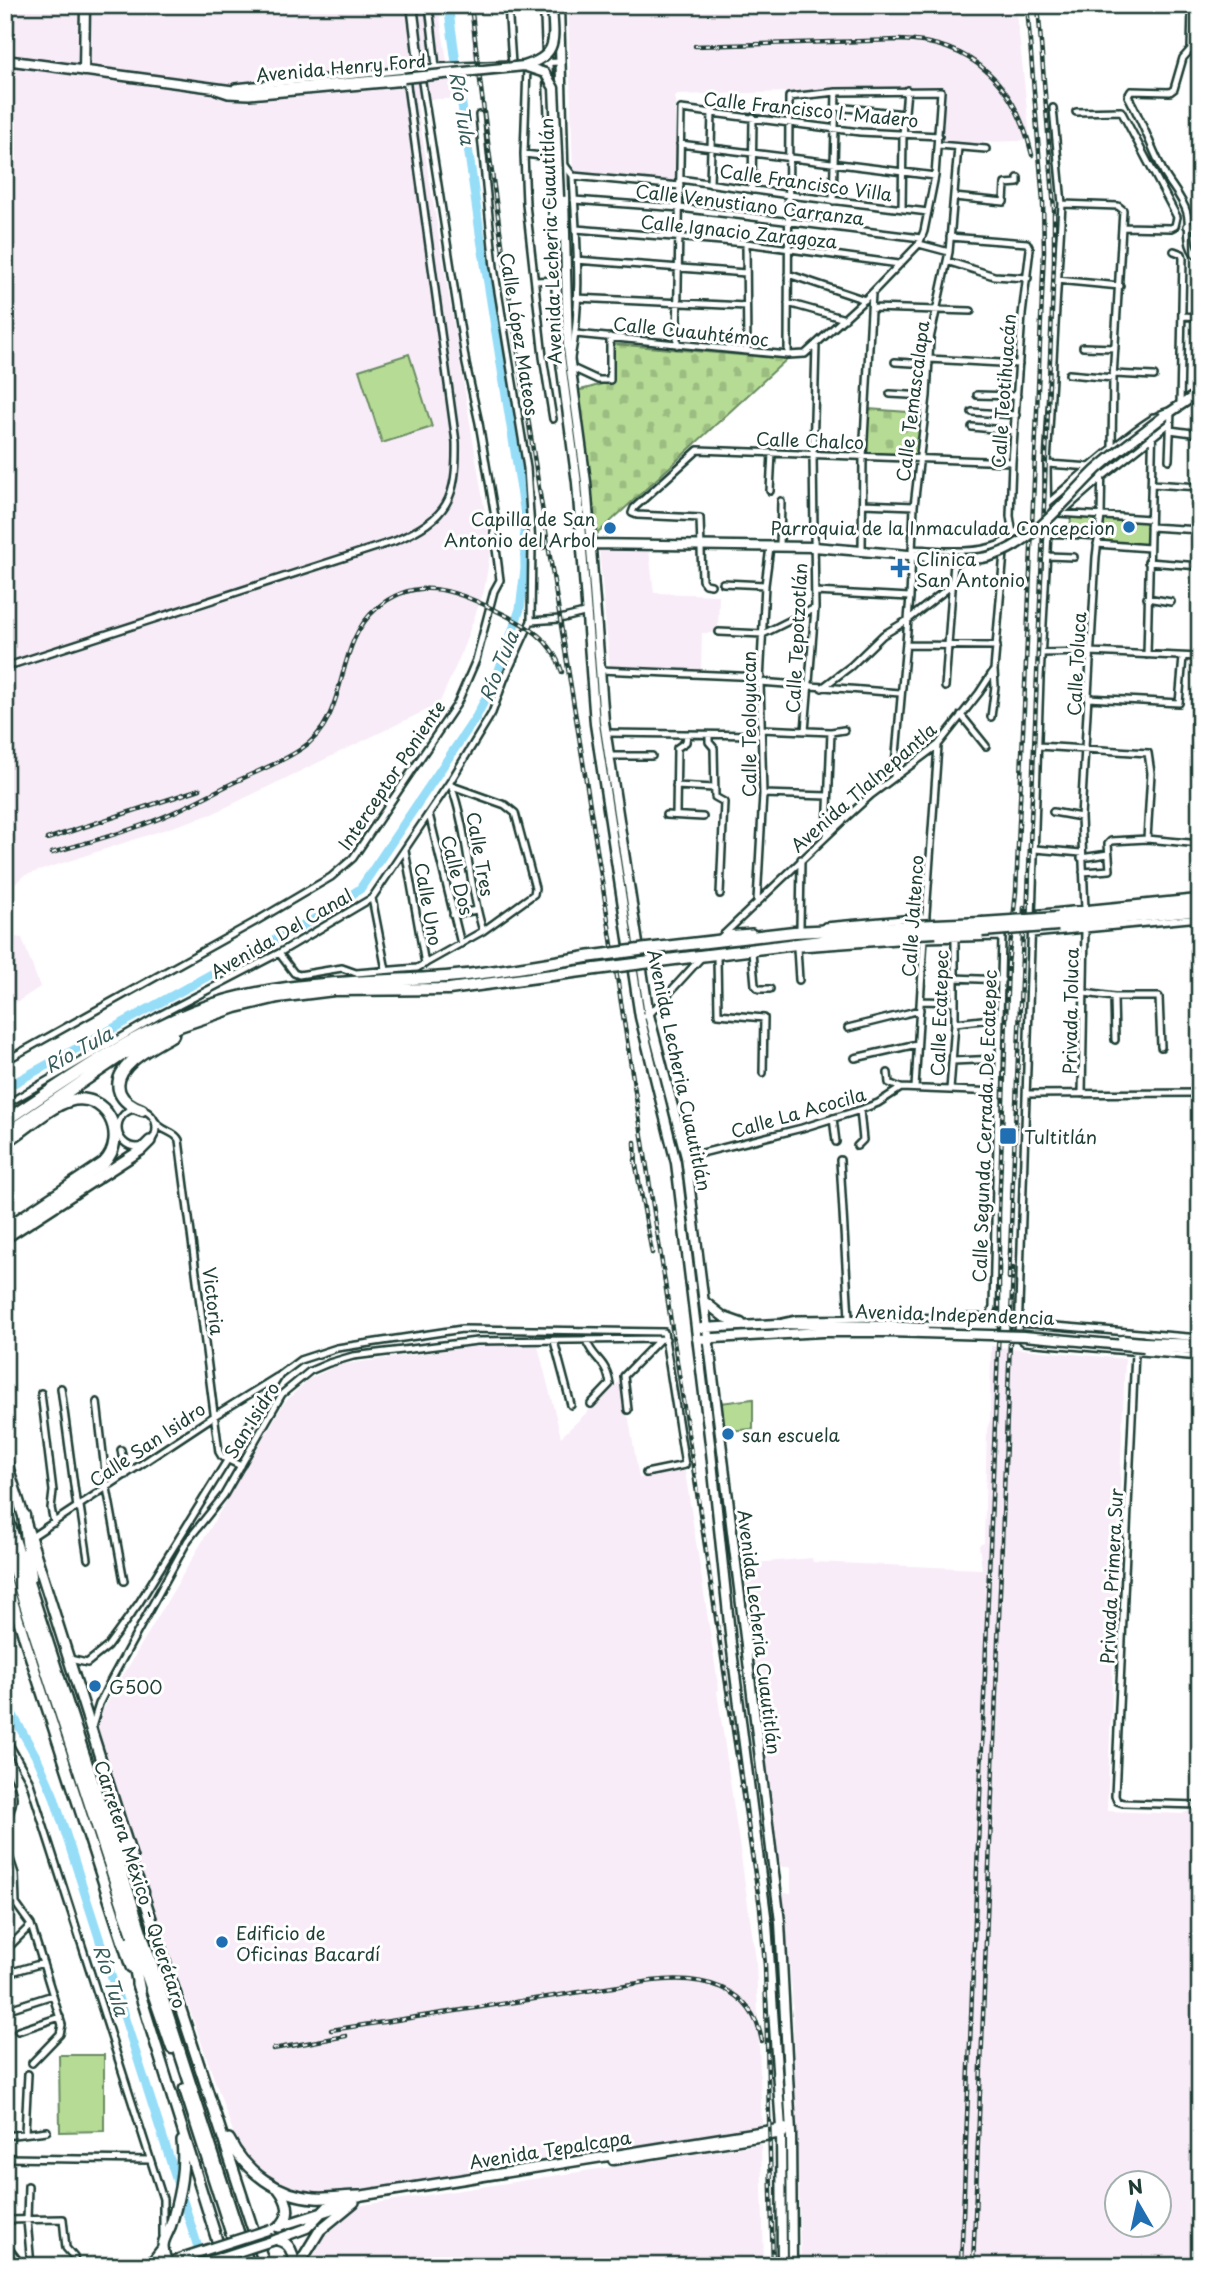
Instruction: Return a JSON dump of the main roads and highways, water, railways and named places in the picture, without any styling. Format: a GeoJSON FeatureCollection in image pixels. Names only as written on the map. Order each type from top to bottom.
{"type":"FeatureCollection","features":[{"type":"Feature","properties":{"kind":"highway"},"geometry":{"type":"LineString","coordinates":[[1058,922],[1200,900]]}},
{"type":"Feature","properties":{"kind":"highway"},"geometry":{"type":"LineString","coordinates":[[5,1134],[132,1050],[180,1026],[236,1007],[278,997],[334,990],[449,989],[845,938],[1200,910]]}},
{"type":"Feature","properties":{"kind":"highway"},"geometry":{"type":"LineString","coordinates":[[5,1121],[92,1063],[159,1026],[196,1010],[274,988],[332,981],[448,976],[794,932],[919,933]]}},
{"type":"Feature","properties":{"kind":"highway"},"geometry":{"type":"LineString","coordinates":[[142,1110],[128,1103],[119,1092],[118,1079],[124,1067],[169,1037],[229,1013],[236,1007]]}},
{"type":"Feature","properties":{"kind":"highway"},"geometry":{"type":"LineString","coordinates":[[5,1142],[71,1100],[95,1103],[111,1118],[118,1133],[110,1155],[100,1167],[5,1229]]}},
{"type":"Feature","properties":{"kind":"highway","name":"Carretera México - Querétaro"},"geometry":{"type":"LineString","coordinates":[[5,1511],[249,2266]]}},
{"type":"Feature","properties":{"kind":"highway"},"geometry":{"type":"LineString","coordinates":[[24,1515],[37,1614]]}},
{"type":"Feature","properties":{"kind":"highway","name":"Carretera México - Querétaro"},"geometry":{"type":"LineString","coordinates":[[5,1544],[242,2266]]}},
{"type":"Feature","properties":{"kind":"highway"},"geometry":{"type":"LineString","coordinates":[[92,1785],[113,1824],[143,1892]]}},
{"type":"Feature","properties":{"kind":"highway"},"geometry":{"type":"LineString","coordinates":[[123,1906],[139,1989]]}},
{"type":"Feature","properties":{"kind":"main road"},"geometry":{"type":"LineString","coordinates":[[84,71],[86,5]]}},
{"type":"Feature","properties":{"kind":"main road"},"geometry":{"type":"LineString","coordinates":[[412,5],[420,69]]}},
{"type":"Feature","properties":{"kind":"main road","name":"Avenida Lecheria Cuautitlán"},"geometry":{"type":"LineString","coordinates":[[545,5],[556,280],[586,482],[588,612],[595,724],[645,1016],[676,1163],[731,1643],[767,1923],[781,2131],[782,2266]]}},
{"type":"Feature","properties":{"kind":"main road"},"geometry":{"type":"LineString","coordinates":[[525,65],[542,59],[553,46],[552,5]]}},
{"type":"Feature","properties":{"kind":"main road","name":"Avenida Lecheria Cuautitlán"},"geometry":{"type":"LineString","coordinates":[[559,5],[567,366]]}},
{"type":"Feature","properties":{"kind":"main road","name":"Avenida Henry Ford"},"geometry":{"type":"LineString","coordinates":[[5,60],[244,92],[525,65]]}},
{"type":"Feature","properties":{"kind":"main road"},"geometry":{"type":"LineString","coordinates":[[525,65],[545,73],[554,88],[560,231],[555,248]]}},
{"type":"Feature","properties":{"kind":"main road"},"geometry":{"type":"LineString","coordinates":[[548,77],[560,75]]}},
{"type":"Feature","properties":{"kind":"main road"},"geometry":{"type":"LineString","coordinates":[[587,544],[814,547],[986,558],[1009,549],[1029,535],[1099,468],[1169,420],[1180,405],[1200,392]]}},
{"type":"Feature","properties":{"kind":"main road","name":"Avenida Lecheria Cuautitlán"},"geometry":{"type":"LineString","coordinates":[[587,544],[606,733],[645,1016],[686,1157],[780,1922],[791,2130],[792,2266]]}},
{"type":"Feature","properties":{"kind":"main road"},"geometry":{"type":"LineString","coordinates":[[5,1238],[141,1150],[151,1140]]}},
{"type":"Feature","properties":{"kind":"main road"},"geometry":{"type":"LineString","coordinates":[[705,1301],[724,1317],[748,1325]]}},
{"type":"Feature","properties":{"kind":"main road","name":"Avenida Independencia"},"geometry":{"type":"LineString","coordinates":[[708,1328],[777,1324],[1024,1336],[1200,1350]]}},
{"type":"Feature","properties":{"kind":"main road"},"geometry":{"type":"LineString","coordinates":[[696,1329],[708,1328]]}},
{"type":"Feature","properties":{"kind":"main road","name":"Avenida Independencia"},"geometry":{"type":"LineString","coordinates":[[709,1338],[888,1329]]}},
{"type":"Feature","properties":{"kind":"main road"},"geometry":{"type":"LineString","coordinates":[[697,1339],[709,1338]]}},
{"type":"Feature","properties":{"kind":"main road","name":"Avenida Independencia"},"geometry":{"type":"LineString","coordinates":[[1144,1344],[1200,1344]]}},
{"type":"Feature","properties":{"kind":"main road"},"geometry":{"type":"LineString","coordinates":[[5,1458],[67,1658],[265,2266]]}},
{"type":"Feature","properties":{"kind":"main road"},"geometry":{"type":"LineString","coordinates":[[5,1578],[139,1989],[225,2266]]}},
{"type":"Feature","properties":{"kind":"main road"},"geometry":{"type":"LineString","coordinates":[[211,2099],[240,2158],[251,2170],[291,2194],[357,2199]]}},
{"type":"Feature","properties":{"kind":"main road"},"geometry":{"type":"LineString","coordinates":[[148,2266],[163,2243],[173,2220],[183,2173],[179,2115]]}},
{"type":"Feature","properties":{"kind":"main road","name":"Avenida Tepalcapa"},"geometry":{"type":"LineString","coordinates":[[148,2266],[162,2265],[357,2199],[791,2130]]}},
{"type":"Feature","properties":{"kind":"main road"},"geometry":{"type":"LineString","coordinates":[[274,2185],[284,2196],[288,2207],[286,2219],[275,2228]]}},
{"type":"Feature","properties":{"kind":"main road"},"geometry":{"type":"LineString","coordinates":[[296,2266],[320,2230],[357,2199]]}},
{"type":"Feature","properties":{"kind":"main road","name":"Avenida Tepalcapa"},"geometry":{"type":"LineString","coordinates":[[194,2266],[304,2230],[319,2214]]}},
{"type":"Feature","properties":{"kind":"main road"},"geometry":{"type":"LineString","coordinates":[[276,2240],[285,2242],[291,2248],[296,2266]]}},
{"type":"Feature","properties":{"kind":"main road"},"geometry":{"type":"LineString","coordinates":[[162,2265],[163,2243]]}},
{"type":"Feature","properties":{"kind":"main road"},"geometry":{"type":"LineString","coordinates":[[5,2246],[20,2266]]}},
{"type":"Feature","properties":{"kind":"waterway","name":"Río Tula"},"geometry":{"type":"LineString","coordinates":[[5,1088],[320,916],[360,889],[476,717],[497,676],[520,609],[525,569],[524,508],[480,233],[448,5]]}},
{"type":"Feature","properties":{"kind":"waterway","name":"Río Tula"},"geometry":{"type":"LineString","coordinates":[[5,1701],[38,1760],[53,1794],[204,2266]]}},
{"type":"Feature","properties":{"kind":"railway"},"geometry":{"type":"LineString","coordinates":[[471,5],[527,412],[678,1362],[760,1907],[765,1965],[773,2266]]}},
{"type":"Feature","properties":{"kind":"railway"},"geometry":{"type":"LineString","coordinates":[[961,2266],[999,1325],[999,1214],[1008,964],[1016,892],[1044,251],[1043,202],[1027,5]]}},
{"type":"Feature","properties":{"kind":"railway"},"geometry":{"type":"LineString","coordinates":[[1027,918],[1054,262],[1054,209],[1038,5]]}},
{"type":"Feature","properties":{"kind":"railway"},"geometry":{"type":"LineString","coordinates":[[695,46],[899,40],[926,42],[949,49],[988,72],[1003,89],[1025,130],[1032,155]]}},
{"type":"Feature","properties":{"kind":"railway"},"geometry":{"type":"LineString","coordinates":[[52,853],[160,819],[301,749],[317,735],[328,719],[346,661],[363,624],[377,608],[406,592],[420,589],[450,592],[506,616],[527,627],[544,641],[562,672]]}},
{"type":"Feature","properties":{"kind":"railway"},"geometry":{"type":"LineString","coordinates":[[47,839],[200,789]]}},
{"type":"Feature","properties":{"kind":"railway"},"geometry":{"type":"LineString","coordinates":[[1009,1278],[1024,907]]}},
{"type":"Feature","properties":{"kind":"railway"},"geometry":{"type":"LineString","coordinates":[[635,1142],[636,1167]]}},
{"type":"Feature","properties":{"kind":"railway"},"geometry":{"type":"LineString","coordinates":[[635,1160],[652,1253]]}},
{"type":"Feature","properties":{"kind":"railway"},"geometry":{"type":"LineString","coordinates":[[973,2266],[1013,1267]]}},
{"type":"Feature","properties":{"kind":"railway"},"geometry":{"type":"LineString","coordinates":[[331,2030],[652,1981],[688,1980],[721,1988],[735,1996],[747,2007],[756,2022],[762,2041]]}},
{"type":"Feature","properties":{"kind":"railway"},"geometry":{"type":"LineString","coordinates":[[273,2049],[346,2036]]}},
{"type":"Feature","properties":{"kind":"place","name":"Parroquia de la Inmaculada Concepcion"},"geometry":{"type":"Point","coordinates":[1129,527]}},
{"type":"Feature","properties":{"kind":"place","name":"Capilla de San Antonio del Arbol"},"geometry":{"type":"Point","coordinates":[610,528]}},
{"type":"Feature","properties":{"kind":"place","name":"Clinica San Antonio"},"geometry":{"type":"Point","coordinates":[900,568]}},
{"type":"Feature","properties":{"kind":"place","name":"Tultitlán"},"geometry":{"type":"Point","coordinates":[1008,1136]}},
{"type":"Feature","properties":{"kind":"place","name":"san escuela"},"geometry":{"type":"Point","coordinates":[728,1434]}},
{"type":"Feature","properties":{"kind":"place","name":"G500"},"geometry":{"type":"Point","coordinates":[95,1686]}},
{"type":"Feature","properties":{"kind":"place","name":"Edificio de Oficinas Bacardí"},"geometry":{"type":"Point","coordinates":[222,1942]}}]}
